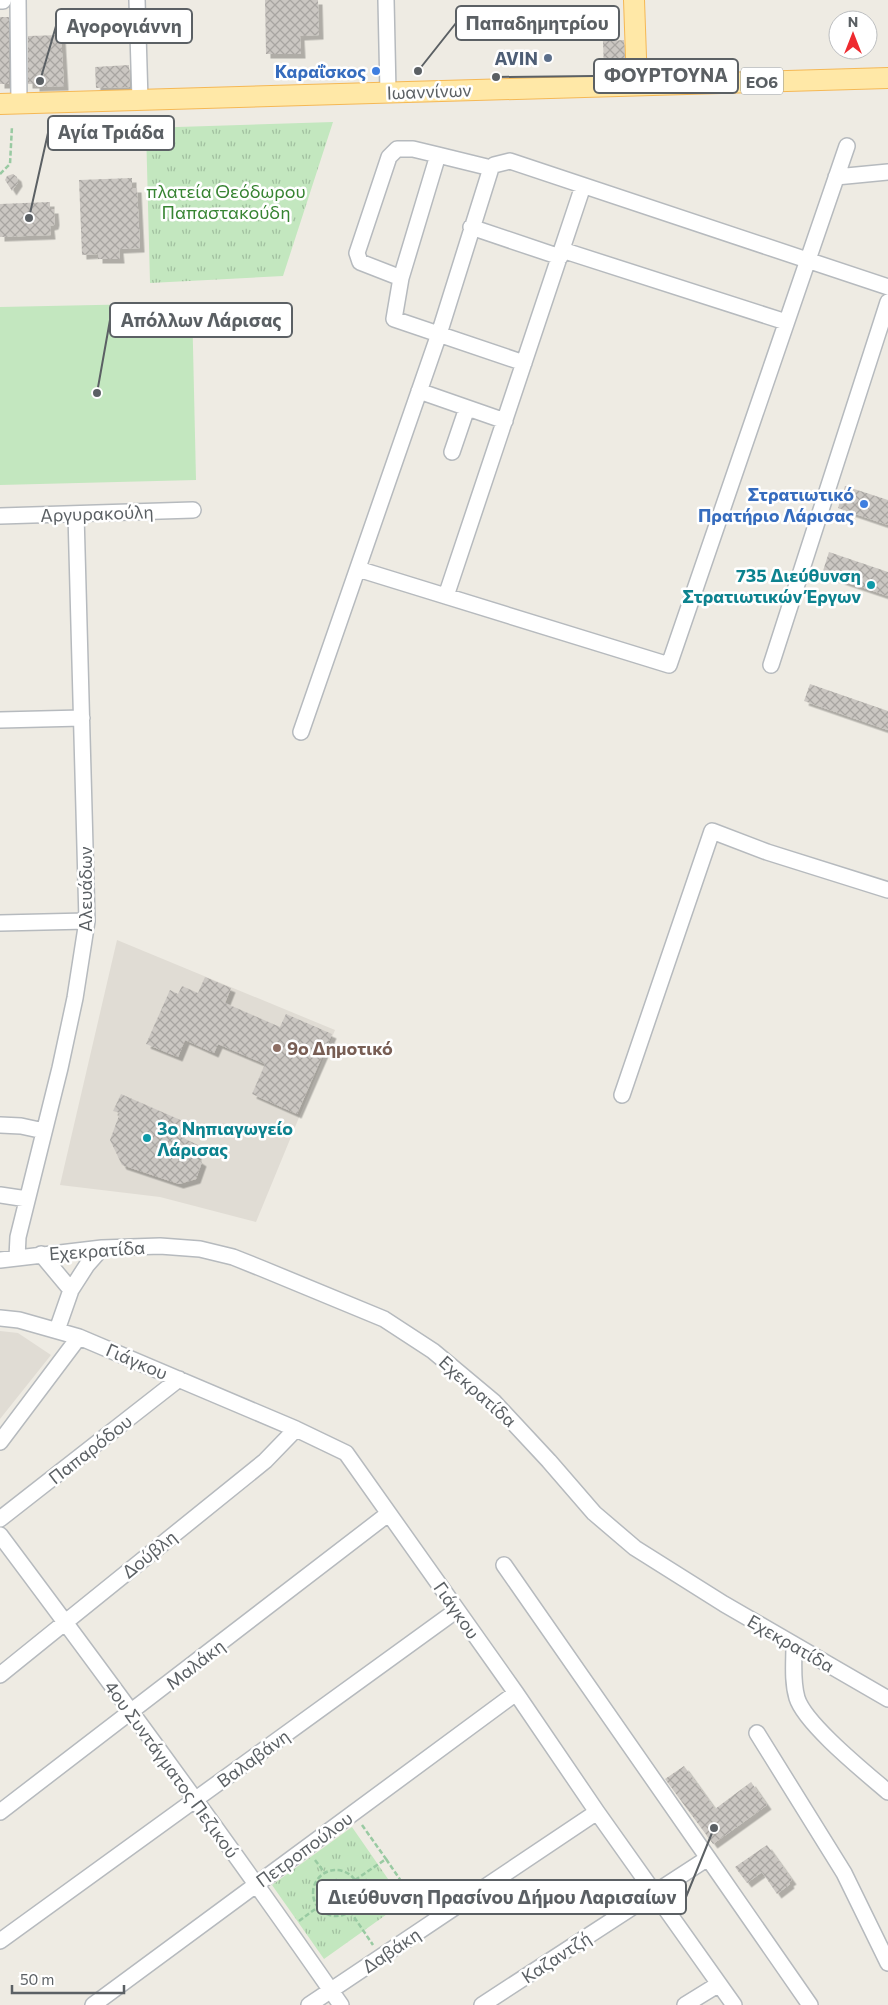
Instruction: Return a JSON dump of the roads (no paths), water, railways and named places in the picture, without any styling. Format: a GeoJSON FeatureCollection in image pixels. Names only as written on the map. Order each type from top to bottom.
{"type":"FeatureCollection","features":[{"type":"Feature","properties":{"kind":"main road"},"geometry":{"type":"LineString","coordinates":[[634,0],[637,85]]}},
{"type":"Feature","properties":{"kind":"main road","name":"Ιωαννίνων"},"geometry":{"type":"LineString","coordinates":[[10,104],[637,85],[887,75]]}},
{"type":"Feature","properties":{"kind":"street"},"geometry":{"type":"LineString","coordinates":[[136,0],[140,100]]}},
{"type":"Feature","properties":{"kind":"street"},"geometry":{"type":"LineString","coordinates":[[386,0],[388,92]]}},
{"type":"Feature","properties":{"kind":"street"},"geometry":{"type":"LineString","coordinates":[[7,1],[10,104]]}},
{"type":"Feature","properties":{"kind":"street"},"geometry":{"type":"LineString","coordinates":[[358,569],[669,665],[847,146]]}},
{"type":"Feature","properties":{"kind":"street"},"geometry":{"type":"LineString","coordinates":[[401,278],[360,262],[356,253],[389,157],[397,149],[413,149],[491,168]]}},
{"type":"Feature","properties":{"kind":"street"},"geometry":{"type":"LineString","coordinates":[[438,155],[401,278],[394,319],[524,363]]}},
{"type":"Feature","properties":{"kind":"street"},"geometry":{"type":"LineString","coordinates":[[301,732],[419,391],[471,227],[494,164],[510,161],[888,287]]}},
{"type":"Feature","properties":{"kind":"street"},"geometry":{"type":"LineString","coordinates":[[836,176],[888,172]]}},
{"type":"Feature","properties":{"kind":"street"},"geometry":{"type":"LineString","coordinates":[[446,596],[583,186]]}},
{"type":"Feature","properties":{"kind":"street"},"geometry":{"type":"LineString","coordinates":[[471,227],[786,322]]}},
{"type":"Feature","properties":{"kind":"street"},"geometry":{"type":"LineString","coordinates":[[771,664],[888,302]]}},
{"type":"Feature","properties":{"kind":"street"},"geometry":{"type":"LineString","coordinates":[[419,391],[504,421]]}},
{"type":"Feature","properties":{"kind":"street"},"geometry":{"type":"LineString","coordinates":[[452,452],[467,408]]}},
{"type":"Feature","properties":{"kind":"street","name":"Αργυρακούλη"},"geometry":{"type":"LineString","coordinates":[[0,516],[193,510]]}},
{"type":"Feature","properties":{"kind":"street","name":"Αλευάδων"},"geometry":{"type":"LineString","coordinates":[[17,1257],[18,1237],[74,998],[87,921],[76,514]]}},
{"type":"Feature","properties":{"kind":"street"},"geometry":{"type":"LineString","coordinates":[[0,720],[82,718]]}},
{"type":"Feature","properties":{"kind":"street"},"geometry":{"type":"LineString","coordinates":[[622,1095],[712,831],[766,852],[888,890]]}},
{"type":"Feature","properties":{"kind":"street"},"geometry":{"type":"LineString","coordinates":[[0,923],[87,921]]}},
{"type":"Feature","properties":{"kind":"street"},"geometry":{"type":"LineString","coordinates":[[0,1125],[21,1126],[44,1131]]}},
{"type":"Feature","properties":{"kind":"street"},"geometry":{"type":"LineString","coordinates":[[0,1195],[28,1199]]}},
{"type":"Feature","properties":{"kind":"street","name":"Εχεκρατίδα"},"geometry":{"type":"LineString","coordinates":[[0,1260],[102,1248],[160,1246],[200,1248],[263,1268],[384,1319],[433,1351],[494,1402],[594,1513],[635,1548],[724,1604],[888,1699]]}},
{"type":"Feature","properties":{"kind":"street"},"geometry":{"type":"LineString","coordinates":[[57,1330],[71,1290],[102,1248]]}},
{"type":"Feature","properties":{"kind":"street"},"geometry":{"type":"LineString","coordinates":[[41,1254],[71,1290]]}},
{"type":"Feature","properties":{"kind":"street","name":"Γιάγκου"},"geometry":{"type":"LineString","coordinates":[[0,1318],[19,1320],[79,1337],[296,1429],[346,1453],[734,2005]]}},
{"type":"Feature","properties":{"kind":"street"},"geometry":{"type":"LineString","coordinates":[[0,1442],[79,1337]]}},
{"type":"Feature","properties":{"kind":"street","name":"Παπαρόδου"},"geometry":{"type":"LineString","coordinates":[[0,1519],[179,1379]]}},
{"type":"Feature","properties":{"kind":"street","name":"Δούβλη"},"geometry":{"type":"LineString","coordinates":[[0,1675],[264,1461],[296,1429]]}},
{"type":"Feature","properties":{"kind":"street","name":"Μαλάκη"},"geometry":{"type":"LineString","coordinates":[[0,1812],[388,1514]]}},
{"type":"Feature","properties":{"kind":"street","name":"4ου Συντάγματος Πεζικού"},"geometry":{"type":"LineString","coordinates":[[0,1535],[132,1712],[194,1801],[289,1929],[341,2005]]}},
{"type":"Feature","properties":{"kind":"street"},"geometry":{"type":"LineString","coordinates":[[504,1565],[810,2005]]}},
{"type":"Feature","properties":{"kind":"street","name":"Βαλαβάνη"},"geometry":{"type":"LineString","coordinates":[[0,1941],[457,1610]]}},
{"type":"Feature","properties":{"kind":"street"},"geometry":{"type":"LineString","coordinates":[[794,1645],[794,1684],[798,1701],[811,1719],[837,1746],[888,1792]]}},
{"type":"Feature","properties":{"kind":"street","name":"Πετροπούλου"},"geometry":{"type":"LineString","coordinates":[[93,2005],[516,1693]]}},
{"type":"Feature","properties":{"kind":"street"},"geometry":{"type":"LineString","coordinates":[[757,1732],[844,1873],[888,1963]]}},
{"type":"Feature","properties":{"kind":"street","name":"Δαβάκη"},"geometry":{"type":"LineString","coordinates":[[309,2005],[597,1812]]}},
{"type":"Feature","properties":{"kind":"street","name":"Καζαντζή"},"geometry":{"type":"LineString","coordinates":[[482,2005],[708,1858]]}},
{"type":"Feature","properties":{"kind":"street"},"geometry":{"type":"LineString","coordinates":[[685,2005],[719,1984]]}},
{"type":"Feature","properties":{"kind":"place","name":"AVIN"},"geometry":{"type":"Point","coordinates":[548,58]}},
{"type":"Feature","properties":{"kind":"place","name":"Καραΐσκος"},"geometry":{"type":"Point","coordinates":[376,71]}},
{"type":"Feature","properties":{"kind":"place","name":"Παπαδημητρίου"},"geometry":{"type":"Point","coordinates":[418,71]}},
{"type":"Feature","properties":{"kind":"place","name":"ΦΟΥΡΤΟΥΝΑ"},"geometry":{"type":"Point","coordinates":[496,77]}},
{"type":"Feature","properties":{"kind":"place","name":"Αγορογιάννη"},"geometry":{"type":"Point","coordinates":[40,81]}},
{"type":"Feature","properties":{"kind":"place","name":"Αγία Τριάδα"},"geometry":{"type":"Point","coordinates":[29,218]}},
{"type":"Feature","properties":{"kind":"place","name":"Απόλλων Λάρισας"},"geometry":{"type":"Point","coordinates":[97,393]}},
{"type":"Feature","properties":{"kind":"place","name":"Στρατιωτικό Πρατήριο Λάρισας"},"geometry":{"type":"Point","coordinates":[864,504]}},
{"type":"Feature","properties":{"kind":"place","name":"735 Διεύθυνση Στρατιωτικών Έργων"},"geometry":{"type":"Point","coordinates":[871,585]}},
{"type":"Feature","properties":{"kind":"place","name":"9ο Δημοτικό"},"geometry":{"type":"Point","coordinates":[277,1048]}},
{"type":"Feature","properties":{"kind":"place","name":"3o Νηπιαγωγείο Λάρισας"},"geometry":{"type":"Point","coordinates":[147,1138]}},
{"type":"Feature","properties":{"kind":"place","name":"Διεύθυνση Πρασίνου Δήμου Λαρισαίων"},"geometry":{"type":"Point","coordinates":[714,1828]}},
{"type":"Feature","properties":{"kind":"park label","name":"πλατεία Θεόδωρου Παπαστακούδη"},"geometry":{"type":"Point","coordinates":[226,201]}}]}
